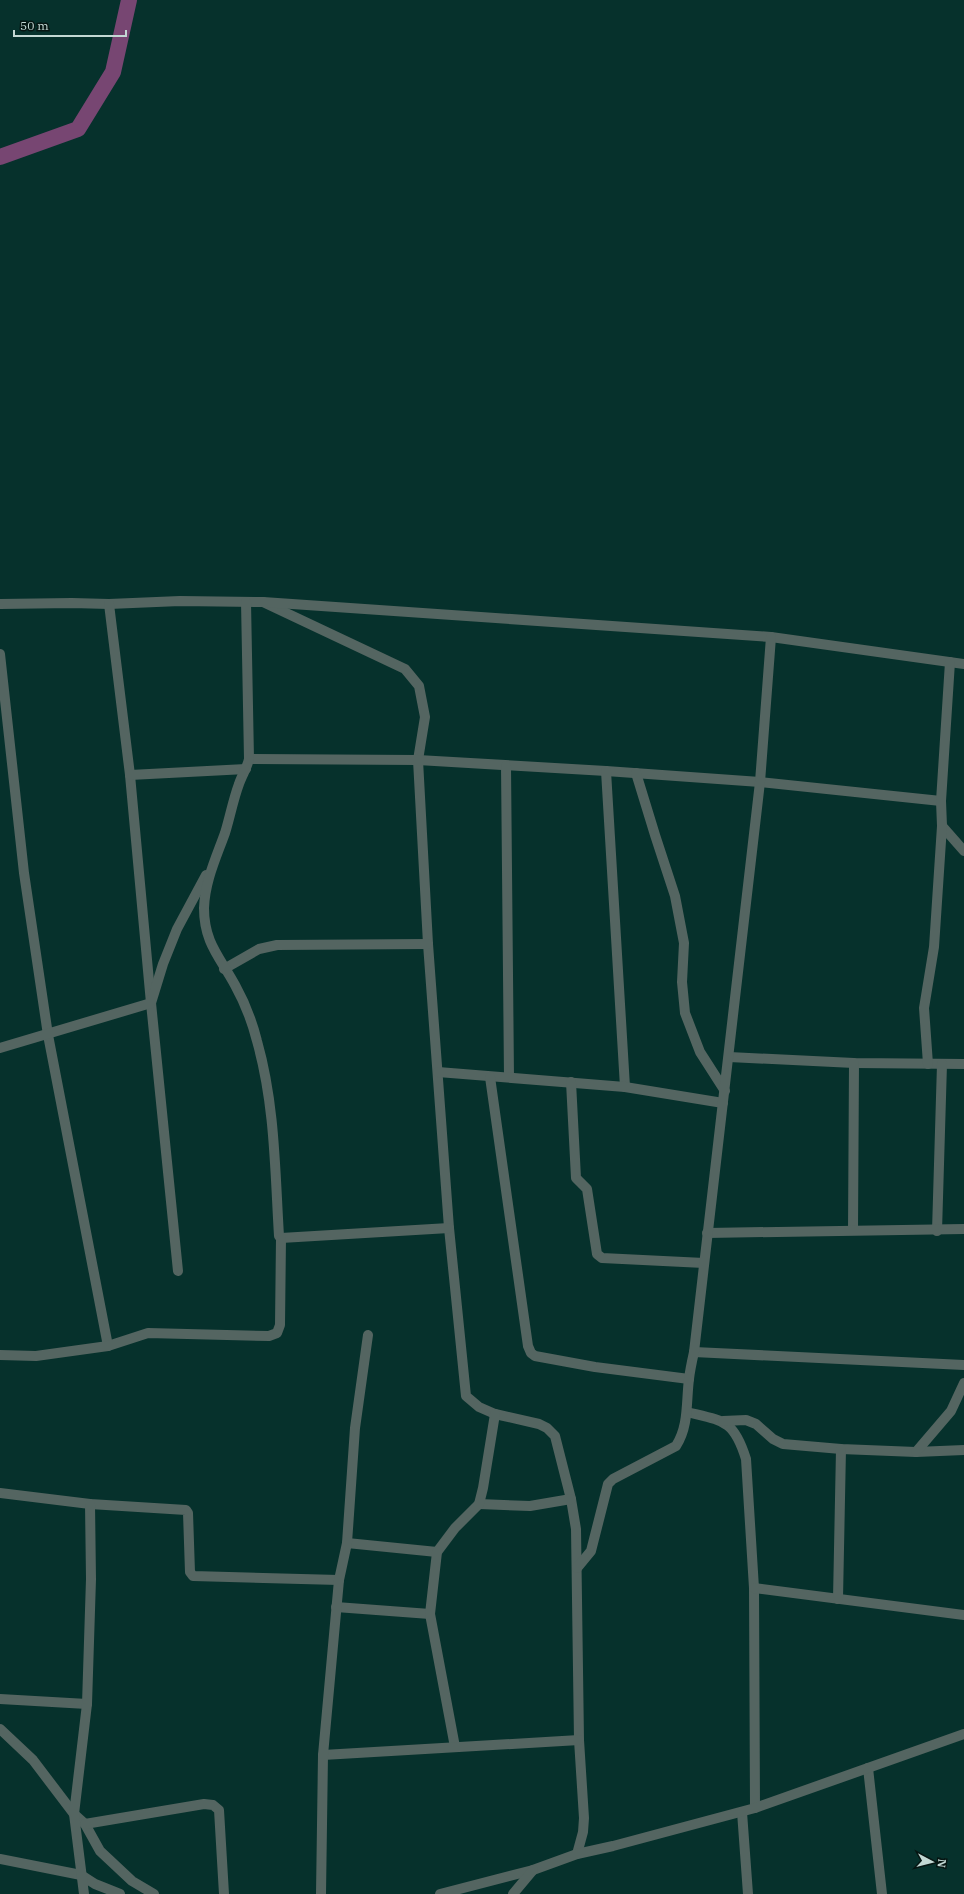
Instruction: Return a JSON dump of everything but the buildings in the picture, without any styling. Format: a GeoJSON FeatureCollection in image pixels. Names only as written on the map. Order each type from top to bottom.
{"type":"FeatureCollection","features":[{"type":"Feature","properties":{"kind":"street"},"geometry":{"type":"LineString","coordinates":[[0,604],[110,604],[180,601],[263,602],[771,637],[964,664]]}},
{"type":"Feature","properties":{"kind":"street"},"geometry":{"type":"LineString","coordinates":[[151,1003],[162,964],[177,929],[212,863],[225,833],[239,784],[248,764],[246,602]]}},
{"type":"Feature","properties":{"kind":"street"},"geometry":{"type":"LineString","coordinates":[[263,602],[405,669],[419,686],[425,717],[418,760],[428,944],[449,1228],[466,1396],[479,1407],[495,1414],[539,1424],[555,1436],[571,1499],[576,1529],[579,1740],[584,1818],[583,1832],[577,1854]]}},
{"type":"Feature","properties":{"kind":"street"},"geometry":{"type":"LineString","coordinates":[[110,604],[130,775],[178,1271]]}},
{"type":"Feature","properties":{"kind":"street"},"geometry":{"type":"LineString","coordinates":[[577,1568],[591,1551],[608,1484],[613,1479],[676,1446],[682,1436],[687,1412],[689,1379],[694,1352],[760,782],[771,637]]}},
{"type":"Feature","properties":{"kind":"street"},"geometry":{"type":"LineString","coordinates":[[0,654],[24,873],[48,1035],[108,1346]]}},
{"type":"Feature","properties":{"kind":"street"},"geometry":{"type":"LineString","coordinates":[[928,1064],[924,1008],[934,947],[942,826],[941,801],[950,662]]}},
{"type":"Feature","properties":{"kind":"street"},"geometry":{"type":"LineString","coordinates":[[130,775],[248,764],[418,760],[760,782],[941,801]]}},
{"type":"Feature","properties":{"kind":"street"},"geometry":{"type":"LineString","coordinates":[[506,766],[509,1077]]}},
{"type":"Feature","properties":{"kind":"street"},"geometry":{"type":"LineString","coordinates":[[606,771],[624,1087]]}},
{"type":"Feature","properties":{"kind":"street"},"geometry":{"type":"LineString","coordinates":[[636,773],[675,896],[684,943],[682,982],[685,1013],[700,1052],[725,1091]]}},
{"type":"Feature","properties":{"kind":"street"},"geometry":{"type":"LineString","coordinates":[[942,826],[964,850]]}},
{"type":"Feature","properties":{"kind":"street"},"geometry":{"type":"LineString","coordinates":[[0,1355],[36,1356],[108,1346],[148,1333],[269,1336],[277,1333],[280,1325],[281,1238],[279,1236],[270,1106],[265,1072],[249,1012],[235,984],[213,950],[205,923],[205,892],[212,863]]}},
{"type":"Feature","properties":{"kind":"street"},"geometry":{"type":"LineString","coordinates":[[224,969],[259,949],[277,945],[428,944]]}},
{"type":"Feature","properties":{"kind":"street"},"geometry":{"type":"LineString","coordinates":[[0,1048],[48,1035],[151,1003]]}},
{"type":"Feature","properties":{"kind":"street"},"geometry":{"type":"LineString","coordinates":[[729,1057],[854,1063],[964,1064]]}},
{"type":"Feature","properties":{"kind":"street"},"geometry":{"type":"LineString","coordinates":[[853,1230],[854,1063]]}},
{"type":"Feature","properties":{"kind":"street"},"geometry":{"type":"LineString","coordinates":[[938,1231],[942,1064]]}},
{"type":"Feature","properties":{"kind":"street"},"geometry":{"type":"LineString","coordinates":[[438,1072],[624,1087],[723,1103]]}},
{"type":"Feature","properties":{"kind":"street"},"geometry":{"type":"LineString","coordinates":[[490,1077],[528,1346],[531,1353],[535,1356],[595,1367],[689,1379]]}},
{"type":"Feature","properties":{"kind":"street"},"geometry":{"type":"LineString","coordinates":[[571,1082],[576,1178],[587,1189],[597,1254],[599,1257],[704,1263]]}},
{"type":"Feature","properties":{"kind":"street"},"geometry":{"type":"LineString","coordinates":[[281,1238],[449,1228]]}},
{"type":"Feature","properties":{"kind":"street"},"geometry":{"type":"LineString","coordinates":[[708,1233],[853,1230],[938,1231],[964,1229]]}},
{"type":"Feature","properties":{"kind":"street"},"geometry":{"type":"LineString","coordinates":[[321,1894],[323,1755],[339,1580],[347,1543],[355,1428],[368,1335]]}},
{"type":"Feature","properties":{"kind":"street"},"geometry":{"type":"LineString","coordinates":[[694,1352],[964,1365]]}},
{"type":"Feature","properties":{"kind":"street"},"geometry":{"type":"LineString","coordinates":[[916,1452],[951,1411],[964,1383]]}},
{"type":"Feature","properties":{"kind":"street"},"geometry":{"type":"LineString","coordinates":[[687,1412],[723,1421],[746,1420],[756,1424],[773,1439],[783,1444],[841,1449],[916,1452],[964,1450]]}},
{"type":"Feature","properties":{"kind":"street"},"geometry":{"type":"LineString","coordinates":[[454,1747],[430,1614],[437,1552],[455,1528],[479,1504],[495,1414]]}},
{"type":"Feature","properties":{"kind":"street"},"geometry":{"type":"LineString","coordinates":[[723,1421],[740,1440],[746,1459],[754,1588],[755,1808]]}},
{"type":"Feature","properties":{"kind":"street"},"geometry":{"type":"LineString","coordinates":[[838,1599],[841,1449]]}},
{"type":"Feature","properties":{"kind":"street"},"geometry":{"type":"LineString","coordinates":[[0,1493],[90,1504],[186,1510],[188,1513],[190,1572],[194,1576],[339,1580]]}},
{"type":"Feature","properties":{"kind":"street"},"geometry":{"type":"LineString","coordinates":[[479,1504],[530,1506],[571,1499]]}},
{"type":"Feature","properties":{"kind":"street"},"geometry":{"type":"LineString","coordinates":[[84,1894],[74,1814],[87,1704],[91,1579],[90,1504]]}},
{"type":"Feature","properties":{"kind":"street"},"geometry":{"type":"LineString","coordinates":[[347,1543],[437,1552]]}},
{"type":"Feature","properties":{"kind":"street"},"geometry":{"type":"LineString","coordinates":[[754,1588],[964,1615]]}},
{"type":"Feature","properties":{"kind":"street"},"geometry":{"type":"LineString","coordinates":[[336,1607],[430,1614]]}},
{"type":"Feature","properties":{"kind":"street"},"geometry":{"type":"LineString","coordinates":[[0,1699],[87,1704]]}},
{"type":"Feature","properties":{"kind":"street"},"geometry":{"type":"LineString","coordinates":[[0,1729],[33,1760],[74,1814],[85,1824],[100,1851],[132,1881],[154,1894]]}},
{"type":"Feature","properties":{"kind":"street"},"geometry":{"type":"LineString","coordinates":[[440,1894],[533,1870],[577,1854],[742,1812],[964,1734]]}},
{"type":"Feature","properties":{"kind":"street"},"geometry":{"type":"LineString","coordinates":[[323,1755],[579,1740]]}},
{"type":"Feature","properties":{"kind":"street"},"geometry":{"type":"LineString","coordinates":[[868,1768],[882,1894]]}},
{"type":"Feature","properties":{"kind":"street"},"geometry":{"type":"LineString","coordinates":[[85,1824],[204,1804],[213,1805],[219,1810],[224,1894]]}},
{"type":"Feature","properties":{"kind":"street"},"geometry":{"type":"LineString","coordinates":[[742,1812],[748,1894]]}},
{"type":"Feature","properties":{"kind":"street"},"geometry":{"type":"LineString","coordinates":[[0,1859],[81,1875],[95,1884],[120,1894]]}},
{"type":"Feature","properties":{"kind":"street"},"geometry":{"type":"LineString","coordinates":[[513,1894],[533,1870]]}},
{"type":"Feature","properties":{"kind":"waterway"},"geometry":{"type":"LineString","coordinates":[[0,157],[78,129],[113,72],[129,0]]}}]}
